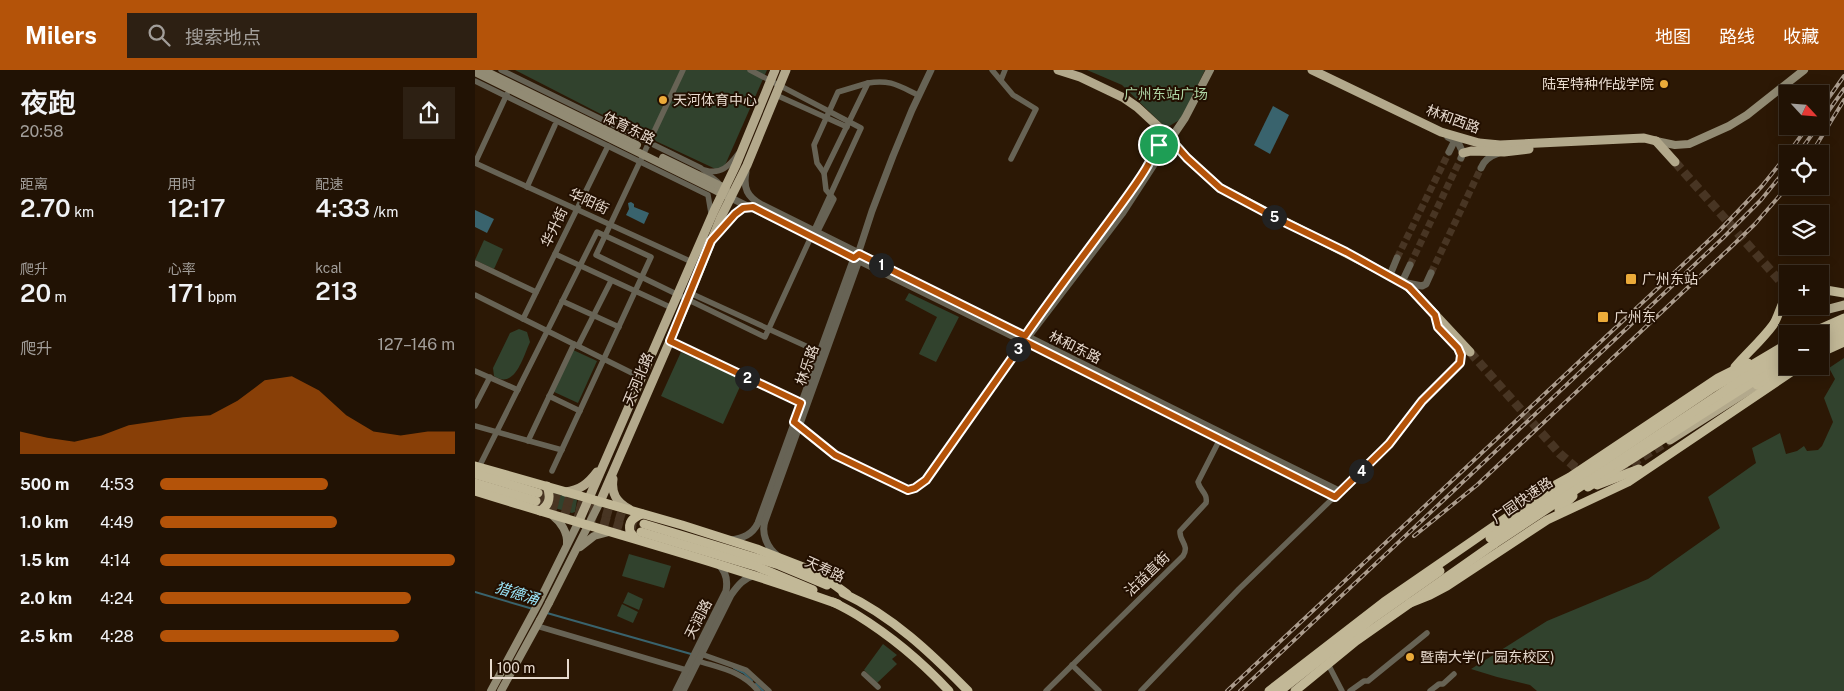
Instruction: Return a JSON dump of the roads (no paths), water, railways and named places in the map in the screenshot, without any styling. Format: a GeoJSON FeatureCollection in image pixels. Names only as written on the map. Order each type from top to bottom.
{"type":"FeatureCollection","features":[{"type":"Feature","properties":{"kind":"highway"},"geometry":{"type":"LineString","coordinates":[[1829,290],[1844,293]]}},
{"type":"Feature","properties":{"kind":"highway"},"geometry":{"type":"LineString","coordinates":[[1730,372],[1772,327],[1779,312]]}},
{"type":"Feature","properties":{"kind":"highway"},"geometry":{"type":"LineString","coordinates":[[1828,325],[1844,318]]}},
{"type":"Feature","properties":{"kind":"highway"},"geometry":{"type":"LineString","coordinates":[[1829,327],[1844,322]]}},
{"type":"Feature","properties":{"kind":"highway"},"geometry":{"type":"LineString","coordinates":[[1829,333],[1844,326]]}},
{"type":"Feature","properties":{"kind":"highway"},"geometry":{"type":"LineString","coordinates":[[1829,345],[1844,334]]}},
{"type":"Feature","properties":{"kind":"highway"},"geometry":{"type":"LineString","coordinates":[[1829,348],[1844,342]]}},
{"type":"Feature","properties":{"kind":"highway"},"geometry":{"type":"LineString","coordinates":[[1269,691],[1371,612],[1548,489],[1718,378],[1779,347]]}},
{"type":"Feature","properties":{"kind":"highway","name":"广园快速路"},"geometry":{"type":"LineString","coordinates":[[1297,690],[1356,641],[1492,541],[1711,389],[1779,348]]}},
{"type":"Feature","properties":{"kind":"highway","name":"广园快速路"},"geometry":{"type":"LineString","coordinates":[[1280,691],[1372,619],[1741,380],[1779,358]]}},
{"type":"Feature","properties":{"kind":"highway"},"geometry":{"type":"LineString","coordinates":[[1588,487],[1779,365]]}},
{"type":"Feature","properties":{"kind":"highway"},"geometry":{"type":"LineString","coordinates":[[1757,385],[1779,371]]}},
{"type":"Feature","properties":{"kind":"highway"},"geometry":{"type":"LineString","coordinates":[[1410,602],[1430,595],[1447,586],[1547,520],[1612,490],[1786,375]]}},
{"type":"Feature","properties":{"kind":"highway"},"geometry":{"type":"LineString","coordinates":[[1569,477],[1576,488],[1588,487],[1652,464]]}},
{"type":"Feature","properties":{"kind":"highway"},"geometry":{"type":"LineString","coordinates":[[476,469],[547,486],[728,540],[788,560],[817,574],[847,594]]}},
{"type":"Feature","properties":{"kind":"highway"},"geometry":{"type":"LineString","coordinates":[[475,483],[537,497],[476,469]]}},
{"type":"Feature","properties":{"kind":"highway"},"geometry":{"type":"LineString","coordinates":[[540,511],[545,508],[550,499],[547,486]]}},
{"type":"Feature","properties":{"kind":"highway"},"geometry":{"type":"LineString","coordinates":[[1547,520],[1569,501],[1573,493],[1566,488],[1548,489]]}},
{"type":"Feature","properties":{"kind":"highway"},"geometry":{"type":"LineString","coordinates":[[475,491],[613,532],[640,531],[712,561],[837,604]]}},
{"type":"Feature","properties":{"kind":"highway"},"geometry":{"type":"LineString","coordinates":[[640,531],[630,532],[630,524],[633,518],[642,514]]}},
{"type":"Feature","properties":{"kind":"highway","name":"天寿路"},"geometry":{"type":"LineString","coordinates":[[640,531],[779,565],[847,594],[884,616],[910,636],[935,657],[968,691]]}},
{"type":"Feature","properties":{"kind":"highway","name":"天寿路"},"geometry":{"type":"LineString","coordinates":[[640,531],[776,573],[801,584],[856,614],[897,643],[948,690]]}},
{"type":"Feature","properties":{"kind":"highway"},"geometry":{"type":"LineString","coordinates":[[1314,664],[1371,612]]}},
{"type":"Feature","properties":{"kind":"highway"},"geometry":{"type":"LineString","coordinates":[[948,690],[957,680]]}},
{"type":"Feature","properties":{"kind":"main road","name":"体育东路"},"geometry":{"type":"LineString","coordinates":[[483,70],[609,131],[726,193]]}},
{"type":"Feature","properties":{"kind":"main road","name":"天河北路"},"geometry":{"type":"LineString","coordinates":[[501,691],[577,550],[617,464],[690,293],[707,240],[775,70]]}},
{"type":"Feature","properties":{"kind":"main road","name":"天河北路"},"geometry":{"type":"LineString","coordinates":[[491,691],[532,616],[579,521],[692,262],[707,240],[709,221],[726,193],[747,165],[786,70]]}},
{"type":"Feature","properties":{"kind":"main road"},"geometry":{"type":"LineString","coordinates":[[1058,70],[1080,77],[1124,98],[1137,107],[1220,188],[1402,282],[1416,294],[1470,352]]}},
{"type":"Feature","properties":{"kind":"main road"},"geometry":{"type":"LineString","coordinates":[[1170,140],[1185,118],[1210,70]]}},
{"type":"Feature","properties":{"kind":"main road","name":"林和西路"},"geometry":{"type":"LineString","coordinates":[[1312,70],[1441,132],[1471,142],[1500,145],[1644,138],[1683,145],[1729,126],[1747,115],[1804,70]]}},
{"type":"Feature","properties":{"kind":"main road","name":"体育东路"},"geometry":{"type":"LineString","coordinates":[[475,72],[508,93],[609,131]]}},
{"type":"Feature","properties":{"kind":"main road","name":"体育东路"},"geometry":{"type":"LineString","coordinates":[[475,72],[609,131],[702,183],[726,193]]}},
{"type":"Feature","properties":{"kind":"main road"},"geometry":{"type":"LineString","coordinates":[[1656,141],[1675,162]]}},
{"type":"Feature","properties":{"kind":"main road","name":"林和西路"},"geometry":{"type":"LineString","coordinates":[[1462,155],[1544,148],[1643,144],[1656,141]]}},
{"type":"Feature","properties":{"kind":"main road"},"geometry":{"type":"LineString","coordinates":[[1829,309],[1844,305]]}},
{"type":"Feature","properties":{"kind":"main road"},"geometry":{"type":"LineString","coordinates":[[1670,440],[1757,385]]}},
{"type":"Feature","properties":{"kind":"main road"},"geometry":{"type":"LineString","coordinates":[[565,492],[575,490],[588,482],[607,457]]}},
{"type":"Feature","properties":{"kind":"main road"},"geometry":{"type":"LineString","coordinates":[[617,464],[613,482],[614,494],[620,504],[642,514]]}},
{"type":"Feature","properties":{"kind":"main road"},"geometry":{"type":"LineString","coordinates":[[551,514],[558,520],[564,530],[567,540],[566,548]]}},
{"type":"Feature","properties":{"kind":"main road"},"geometry":{"type":"LineString","coordinates":[[577,550],[594,536],[613,532]]}},
{"type":"Feature","properties":{"kind":"street"},"geometry":{"type":"LineString","coordinates":[[501,70],[609,131],[701,168],[715,172],[723,170],[731,163],[745,143]]}},
{"type":"Feature","properties":{"kind":"street"},"geometry":{"type":"LineString","coordinates":[[683,70],[596,255],[765,337],[861,128],[750,70]]}},
{"type":"Feature","properties":{"kind":"street","name":"林乐路"},"geometry":{"type":"LineString","coordinates":[[728,540],[747,536],[756,527],[796,424],[857,257],[877,196],[918,95],[931,70]]}},
{"type":"Feature","properties":{"kind":"street"},"geometry":{"type":"LineString","coordinates":[[992,70],[1013,95],[1036,109],[1011,159]]}},
{"type":"Feature","properties":{"kind":"street"},"geometry":{"type":"LineString","coordinates":[[1001,80],[1005,70]]}},
{"type":"Feature","properties":{"kind":"street"},"geometry":{"type":"LineString","coordinates":[[475,81],[508,93],[608,146],[708,194]]}},
{"type":"Feature","properties":{"kind":"street"},"geometry":{"type":"LineString","coordinates":[[817,233],[834,199],[826,190],[824,173],[817,162],[814,145],[838,92],[880,81],[892,82],[918,95]]}},
{"type":"Feature","properties":{"kind":"street"},"geometry":{"type":"LineString","coordinates":[[824,173],[868,83]]}},
{"type":"Feature","properties":{"kind":"street"},"geometry":{"type":"LineString","coordinates":[[475,163],[508,93]]}},
{"type":"Feature","properties":{"kind":"street"},"geometry":{"type":"LineString","coordinates":[[776,95],[847,127]]}},
{"type":"Feature","properties":{"kind":"street"},"geometry":{"type":"LineString","coordinates":[[527,187],[555,125]]}},
{"type":"Feature","properties":{"kind":"street"},"geometry":{"type":"LineString","coordinates":[[796,424],[835,455],[901,488],[908,490],[915,488],[926,480],[1135,185],[1156,150],[1163,131]]}},
{"type":"Feature","properties":{"kind":"street"},"geometry":{"type":"LineString","coordinates":[[1441,132],[1461,146],[1462,155]]}},
{"type":"Feature","properties":{"kind":"street"},"geometry":{"type":"LineString","coordinates":[[1026,339],[1122,214],[1170,140]]}},
{"type":"Feature","properties":{"kind":"street"},"geometry":{"type":"LineString","coordinates":[[1449,152],[1455,140]]}},
{"type":"Feature","properties":{"kind":"street"},"geometry":{"type":"LineString","coordinates":[[1471,142],[1485,155],[1482,165],[1493,155],[1504,152]]}},
{"type":"Feature","properties":{"kind":"street","name":"华升街"},"geometry":{"type":"LineString","coordinates":[[523,319],[608,146]]}},
{"type":"Feature","properties":{"kind":"street","name":"华阳街"},"geometry":{"type":"LineString","coordinates":[[475,163],[692,262]]}},
{"type":"Feature","properties":{"kind":"street","name":"林和东路"},"geometry":{"type":"LineString","coordinates":[[747,165],[744,182],[749,196],[857,257]]}},
{"type":"Feature","properties":{"kind":"street"},"geometry":{"type":"LineString","coordinates":[[701,168],[726,193]]}},
{"type":"Feature","properties":{"kind":"street"},"geometry":{"type":"LineString","coordinates":[[702,183],[708,194],[711,211],[709,221]]}},
{"type":"Feature","properties":{"kind":"street","name":"林和东路"},"geometry":{"type":"LineString","coordinates":[[726,193],[1338,494]]}},
{"type":"Feature","properties":{"kind":"street"},"geometry":{"type":"LineString","coordinates":[[707,240],[743,208],[753,207]]}},
{"type":"Feature","properties":{"kind":"street"},"geometry":{"type":"LineString","coordinates":[[476,469],[497,432],[597,232],[651,257],[553,471]]}},
{"type":"Feature","properties":{"kind":"street"},"geometry":{"type":"LineString","coordinates":[[627,246],[630,234]]}},
{"type":"Feature","properties":{"kind":"street"},"geometry":{"type":"LineString","coordinates":[[555,254],[672,308]]}},
{"type":"Feature","properties":{"kind":"street","name":"林乐路"},"geometry":{"type":"LineString","coordinates":[[788,560],[775,554],[766,540],[763,527],[801,403],[857,257]]}},
{"type":"Feature","properties":{"kind":"street"},"geometry":{"type":"LineString","coordinates":[[1389,275],[1397,258]]}},
{"type":"Feature","properties":{"kind":"street"},"geometry":{"type":"LineString","coordinates":[[475,263],[536,292]]}},
{"type":"Feature","properties":{"kind":"street"},"geometry":{"type":"LineString","coordinates":[[1410,265],[1402,282],[1422,286],[1426,284],[1431,273]]}},
{"type":"Feature","properties":{"kind":"street"},"geometry":{"type":"LineString","coordinates":[[528,441],[549,396],[611,281]]}},
{"type":"Feature","properties":{"kind":"street"},"geometry":{"type":"LineString","coordinates":[[690,293],[819,352]]}},
{"type":"Feature","properties":{"kind":"street"},"geometry":{"type":"LineString","coordinates":[[475,295],[642,378]]}},
{"type":"Feature","properties":{"kind":"street"},"geometry":{"type":"LineString","coordinates":[[562,301],[619,327]]}},
{"type":"Feature","properties":{"kind":"street"},"geometry":{"type":"LineString","coordinates":[[1141,691],[1239,589],[1389,444],[1422,401],[1460,363],[1461,355],[1458,348],[1438,327],[1435,315]]}},
{"type":"Feature","properties":{"kind":"street"},"geometry":{"type":"LineString","coordinates":[[670,341],[801,403]]}},
{"type":"Feature","properties":{"kind":"street"},"geometry":{"type":"LineString","coordinates":[[475,370],[518,390]]}},
{"type":"Feature","properties":{"kind":"street"},"geometry":{"type":"LineString","coordinates":[[475,406],[490,377]]}},
{"type":"Feature","properties":{"kind":"street"},"geometry":{"type":"LineString","coordinates":[[549,396],[580,411]]}},
{"type":"Feature","properties":{"kind":"street"},"geometry":{"type":"LineString","coordinates":[[475,426],[562,450]]}},
{"type":"Feature","properties":{"kind":"street","name":"沾益直街"},"geometry":{"type":"LineString","coordinates":[[1046,691],[1187,551],[1180,535],[1180,530],[1206,503],[1206,493],[1198,482],[1221,436]]}},
{"type":"Feature","properties":{"kind":"street","name":"天润路"},"geometry":{"type":"LineString","coordinates":[[683,691],[727,585],[724,571],[720,565],[712,561]]}},
{"type":"Feature","properties":{"kind":"street","name":"天润路"},"geometry":{"type":"LineString","coordinates":[[676,691],[686,670],[697,657],[737,586],[756,575]]}},
{"type":"Feature","properties":{"kind":"street"},"geometry":{"type":"LineString","coordinates":[[539,623],[686,670]]}},
{"type":"Feature","properties":{"kind":"street"},"geometry":{"type":"LineString","coordinates":[[1349,691],[1363,681],[1368,681],[1427,633]]}},
{"type":"Feature","properties":{"kind":"street"},"geometry":{"type":"LineString","coordinates":[[697,657],[742,676],[758,691]]}},
{"type":"Feature","properties":{"kind":"street"},"geometry":{"type":"LineString","coordinates":[[697,657],[729,663],[746,670],[769,691]]}},
{"type":"Feature","properties":{"kind":"street"},"geometry":{"type":"LineString","coordinates":[[1328,664],[1342,691]]}},
{"type":"Feature","properties":{"kind":"street"},"geometry":{"type":"LineString","coordinates":[[1072,665],[1099,691]]}},
{"type":"Feature","properties":{"kind":"street"},"geometry":{"type":"LineString","coordinates":[[864,674],[877,687]]}},
{"type":"Feature","properties":{"kind":"street"},"geometry":{"type":"LineString","coordinates":[[1430,691],[1439,684],[1443,684],[1454,674]]}},
{"type":"Feature","properties":{"kind":"water"},"geometry":{"type":"Polygon","coordinates":[[[1273,106],[1289,115],[1270,154],[1254,145],[1273,106]]]}},
{"type":"Feature","properties":{"kind":"water"},"geometry":{"type":"Polygon","coordinates":[[[628,203],[634,204],[634,207],[649,213],[644,224],[626,215],[629,209],[628,203]]]}},
{"type":"Feature","properties":{"kind":"water"},"geometry":{"type":"Polygon","coordinates":[[[475,210],[494,219],[487,233],[475,227],[475,210]]]}},
{"type":"Feature","properties":{"kind":"waterway","name":"猎德涌"},"geometry":{"type":"LineString","coordinates":[[475,592],[533,609]]}},
{"type":"Feature","properties":{"kind":"waterway"},"geometry":{"type":"LineString","coordinates":[[547,613],[691,654]]}},
{"type":"Feature","properties":{"kind":"waterway"},"geometry":{"type":"LineString","coordinates":[[734,668],[744,673],[752,681]]}},
{"type":"Feature","properties":{"kind":"waterway"},"geometry":{"type":"LineString","coordinates":[[756,684],[763,691]]}},
{"type":"Feature","properties":{"kind":"tunnel"},"geometry":{"type":"LineString","coordinates":[[1397,258],[1449,152]]}},
{"type":"Feature","properties":{"kind":"tunnel"},"geometry":{"type":"LineString","coordinates":[[1410,265],[1461,158]]}},
{"type":"Feature","properties":{"kind":"tunnel"},"geometry":{"type":"LineString","coordinates":[[1675,162],[1779,280]]}},
{"type":"Feature","properties":{"kind":"tunnel"},"geometry":{"type":"LineString","coordinates":[[1431,273],[1481,168]]}},
{"type":"Feature","properties":{"kind":"tunnel"},"geometry":{"type":"LineString","coordinates":[[1470,352],[1560,454],[1575,467],[1585,472]]}},
{"type":"Feature","properties":{"kind":"tunnel"},"geometry":{"type":"LineString","coordinates":[[1620,471],[1670,440]]}},
{"type":"Feature","properties":{"kind":"tunnel"},"geometry":{"type":"LineString","coordinates":[[538,493],[644,524]]}},
{"type":"Feature","properties":{"kind":"tunnel"},"geometry":{"type":"LineString","coordinates":[[536,501],[641,532]]}},
{"type":"Feature","properties":{"kind":"railway"},"geometry":{"type":"LineString","coordinates":[[1829,97],[1844,76]]}},
{"type":"Feature","properties":{"kind":"railway"},"geometry":{"type":"LineString","coordinates":[[1829,110],[1844,89]]}},
{"type":"Feature","properties":{"kind":"railway"},"geometry":{"type":"LineString","coordinates":[[1816,145],[1844,100]]}},
{"type":"Feature","properties":{"kind":"railway"},"geometry":{"type":"LineString","coordinates":[[1794,145],[1802,135]]}},
{"type":"Feature","properties":{"kind":"railway"},"geometry":{"type":"LineString","coordinates":[[1804,145],[1812,135]]}},
{"type":"Feature","properties":{"kind":"railway"},"geometry":{"type":"LineString","coordinates":[[1227,691],[1720,230],[1762,186],[1779,165]]}},
{"type":"Feature","properties":{"kind":"railway"},"geometry":{"type":"LineString","coordinates":[[1240,691],[1722,239],[1761,200],[1779,178]]}},
{"type":"Feature","properties":{"kind":"railway"},"geometry":{"type":"LineString","coordinates":[[1414,536],[1477,485],[1730,248],[1755,224],[1780,195]]}},
{"type":"Feature","properties":{"kind":"place","name":"陆军特种作战学院"},"geometry":{"type":"Point","coordinates":[1664,84]}},
{"type":"Feature","properties":{"kind":"place","name":"天河体育中心"},"geometry":{"type":"Point","coordinates":[663,100]}},
{"type":"Feature","properties":{"kind":"place","name":"广州东站"},"geometry":{"type":"Point","coordinates":[1631,279]}},
{"type":"Feature","properties":{"kind":"place","name":"广州东"},"geometry":{"type":"Point","coordinates":[1603,317]}},
{"type":"Feature","properties":{"kind":"place","name":"暨南大学(广园东校区)"},"geometry":{"type":"Point","coordinates":[1410,657]}},
{"type":"Feature","properties":{"kind":"park label","name":"广州东站广场"},"geometry":{"type":"Point","coordinates":[1166,94]}}]}
